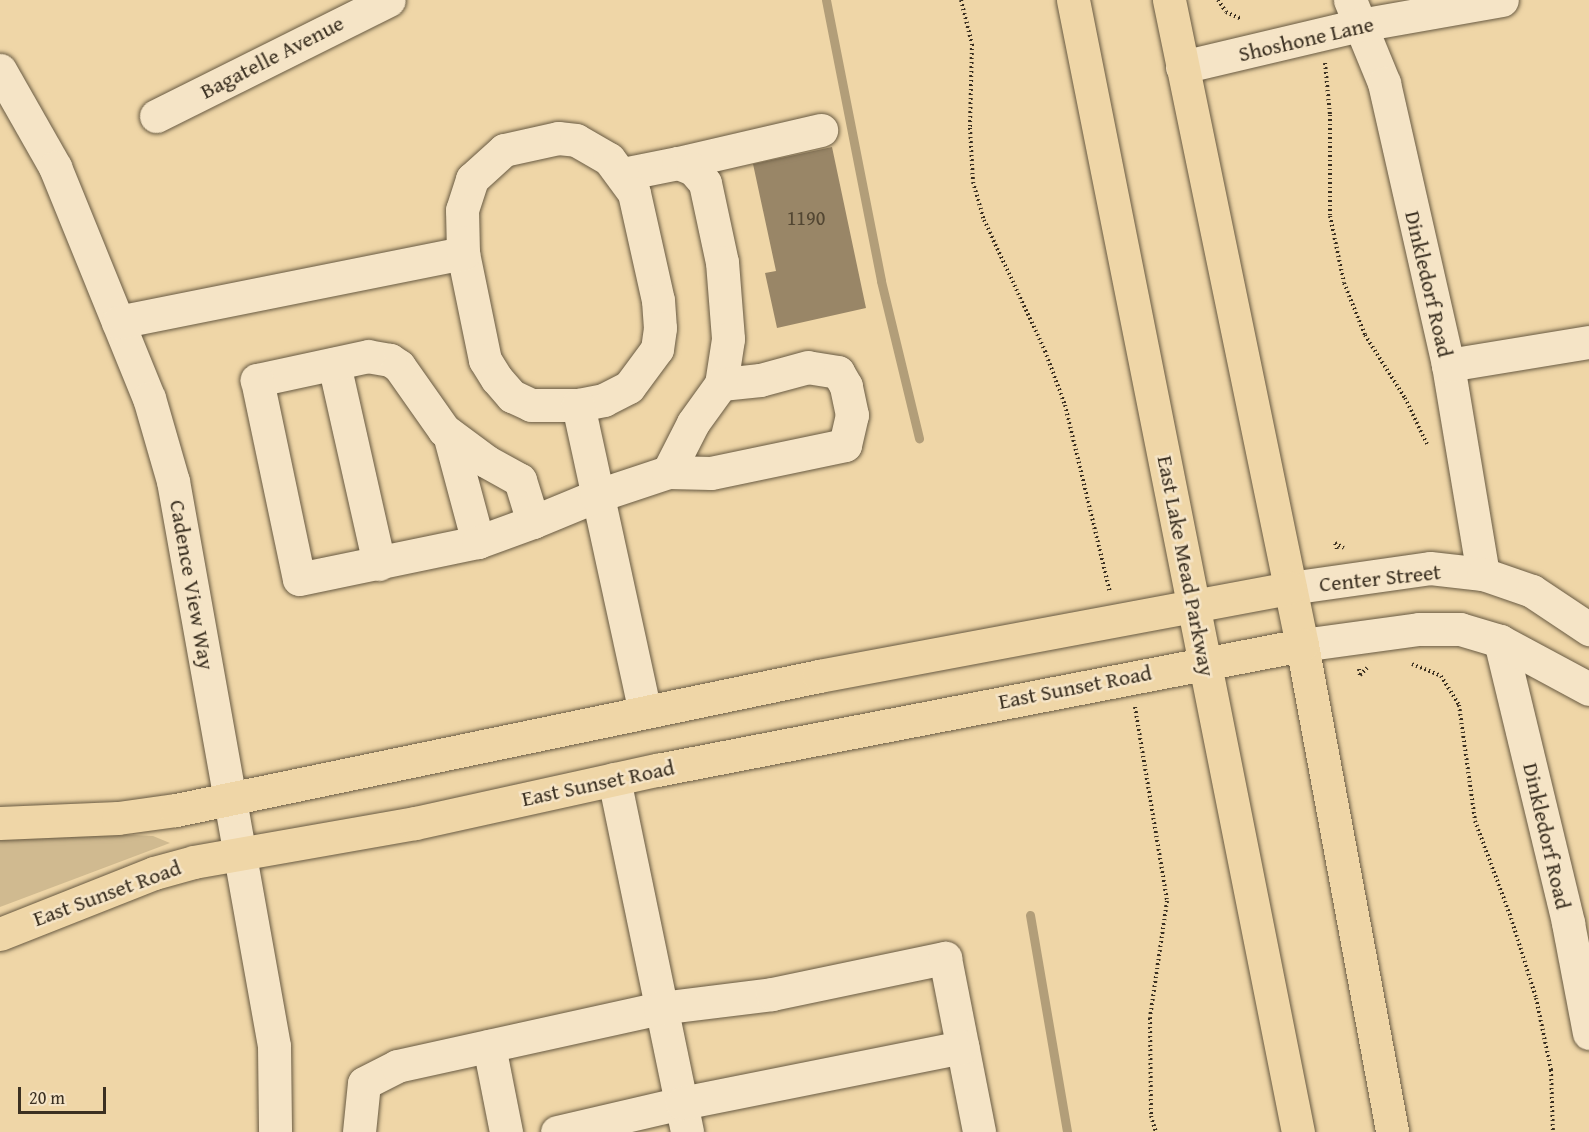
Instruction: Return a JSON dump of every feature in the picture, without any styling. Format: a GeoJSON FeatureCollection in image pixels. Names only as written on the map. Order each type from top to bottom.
{"type":"FeatureCollection","features":[{"type":"Feature","properties":{"kind":"main road","name":"East Lake Mead Parkway"},"geometry":{"type":"LineString","coordinates":[[1073,0],[1298,1132]]}},
{"type":"Feature","properties":{"kind":"main road"},"geometry":{"type":"LineString","coordinates":[[1169,0],[1302,645],[1392,1132]]}},
{"type":"Feature","properties":{"kind":"main road","name":"Center Street"},"geometry":{"type":"LineString","coordinates":[[1194,607],[1290,588]]}},
{"type":"Feature","properties":{"kind":"main road"},"geometry":{"type":"LineString","coordinates":[[0,823],[118,818],[645,712],[1194,607]]}},
{"type":"Feature","properties":{"kind":"main road"},"geometry":{"type":"LineString","coordinates":[[1205,663],[1302,645]]}},
{"type":"Feature","properties":{"kind":"main road","name":"East Sunset Road"},"geometry":{"type":"LineString","coordinates":[[0,934],[154,873],[415,824],[614,779],[1205,663]]}},
{"type":"Feature","properties":{"kind":"street","name":"Bagatelle Avenue"},"geometry":{"type":"LineString","coordinates":[[156,116],[337,11],[389,0]]}},
{"type":"Feature","properties":{"kind":"street","name":"Shoshone Lane"},"geometry":{"type":"LineString","coordinates":[[1182,67],[1355,13],[1502,0]]}},
{"type":"Feature","properties":{"kind":"street","name":"Dinkledorf Road"},"geometry":{"type":"LineString","coordinates":[[1355,13],[1383,83],[1448,365],[1483,574]]}},
{"type":"Feature","properties":{"kind":"street","name":"Cadence View Way"},"geometry":{"type":"LineString","coordinates":[[0,70],[55,167],[149,398],[172,481],[231,797],[274,1046],[275,1132]]}},
{"type":"Feature","properties":{"kind":"street"},"geometry":{"type":"LineString","coordinates":[[622,174],[821,130]]}},
{"type":"Feature","properties":{"kind":"street"},"geometry":{"type":"LineString","coordinates":[[576,140],[609,159],[622,174],[634,193],[658,300],[657,349],[629,387],[604,400],[578,405],[531,405],[512,396],[484,360],[463,253],[462,210],[472,179],[504,150],[530,142],[576,140]]}},
{"type":"Feature","properties":{"kind":"street"},"geometry":{"type":"LineString","coordinates":[[668,472],[693,423],[721,384],[728,339],[722,262],[705,183],[693,169],[678,163]]}},
{"type":"Feature","properties":{"kind":"street"},"geometry":{"type":"LineString","coordinates":[[118,322],[463,253]]}},
{"type":"Feature","properties":{"kind":"street"},"geometry":{"type":"LineString","coordinates":[[1448,365],[1589,342]]}},
{"type":"Feature","properties":{"kind":"street"},"geometry":{"type":"LineString","coordinates":[[533,522],[520,480],[486,461],[449,434],[421,402],[399,366],[390,360],[368,356],[257,380],[299,579],[478,542],[533,522],[596,496],[668,472],[711,473],[769,464],[845,445],[850,435],[852,415],[846,386],[838,372],[808,367],[760,380],[721,384]]}},
{"type":"Feature","properties":{"kind":"street"},"geometry":{"type":"LineString","coordinates":[[334,364],[378,564]]}},
{"type":"Feature","properties":{"kind":"street"},"geometry":{"type":"LineString","coordinates":[[578,405],[596,496],[645,712]]}},
{"type":"Feature","properties":{"kind":"street"},"geometry":{"type":"LineString","coordinates":[[449,434],[478,542]]}},
{"type":"Feature","properties":{"kind":"street","name":"Center Street"},"geometry":{"type":"LineString","coordinates":[[1290,588],[1430,567],[1483,574],[1532,591],[1589,629]]}},
{"type":"Feature","properties":{"kind":"street"},"geometry":{"type":"LineString","coordinates":[[1302,645],[1419,629],[1460,629],[1500,641],[1589,689]]}},
{"type":"Feature","properties":{"kind":"street","name":"Dinkledorf Road"},"geometry":{"type":"LineString","coordinates":[[1500,641],[1578,919],[1589,1033]]}},
{"type":"Feature","properties":{"kind":"street"},"geometry":{"type":"LineString","coordinates":[[614,779],[684,1117]]}},
{"type":"Feature","properties":{"kind":"street"},"geometry":{"type":"LineString","coordinates":[[359,1132],[364,1083],[397,1066],[660,1008],[772,994],[945,958],[979,1132]]}},
{"type":"Feature","properties":{"kind":"street"},"geometry":{"type":"LineString","coordinates":[[489,1046],[506,1132]]}},
{"type":"Feature","properties":{"kind":"street"},"geometry":{"type":"LineString","coordinates":[[557,1132],[684,1117],[962,1047]]}},
{"type":"Feature","properties":{"kind":"path"},"geometry":{"type":"LineString","coordinates":[[961,0],[972,44],[970,129],[973,182],[984,220],[1045,351],[1065,405],[1119,621]]}},
{"type":"Feature","properties":{"kind":"path"},"geometry":{"type":"LineString","coordinates":[[1131,676],[1167,901],[1150,1018],[1151,1116],[1156,1132]]}},
{"type":"Feature","properties":{"kind":"shaded area"},"geometry":{"type":"Polygon","coordinates":[[[112,834],[153,836],[170,843],[0,907],[0,838],[112,834]]]}},
{"type":"Feature","properties":{"kind":"building"},"geometry":{"type":"Polygon","coordinates":[[[832,147],[866,308],[777,328],[765,273],[776,271],[753,164],[832,147]]]}},
{"type":"Feature","properties":{"kind":"waterway"},"geometry":{"type":"LineString","coordinates":[[826,0],[881,281],[919,438]]}},
{"type":"Feature","properties":{"kind":"waterway"},"geometry":{"type":"LineString","coordinates":[[1030,915],[1067,1132]]}}]}
